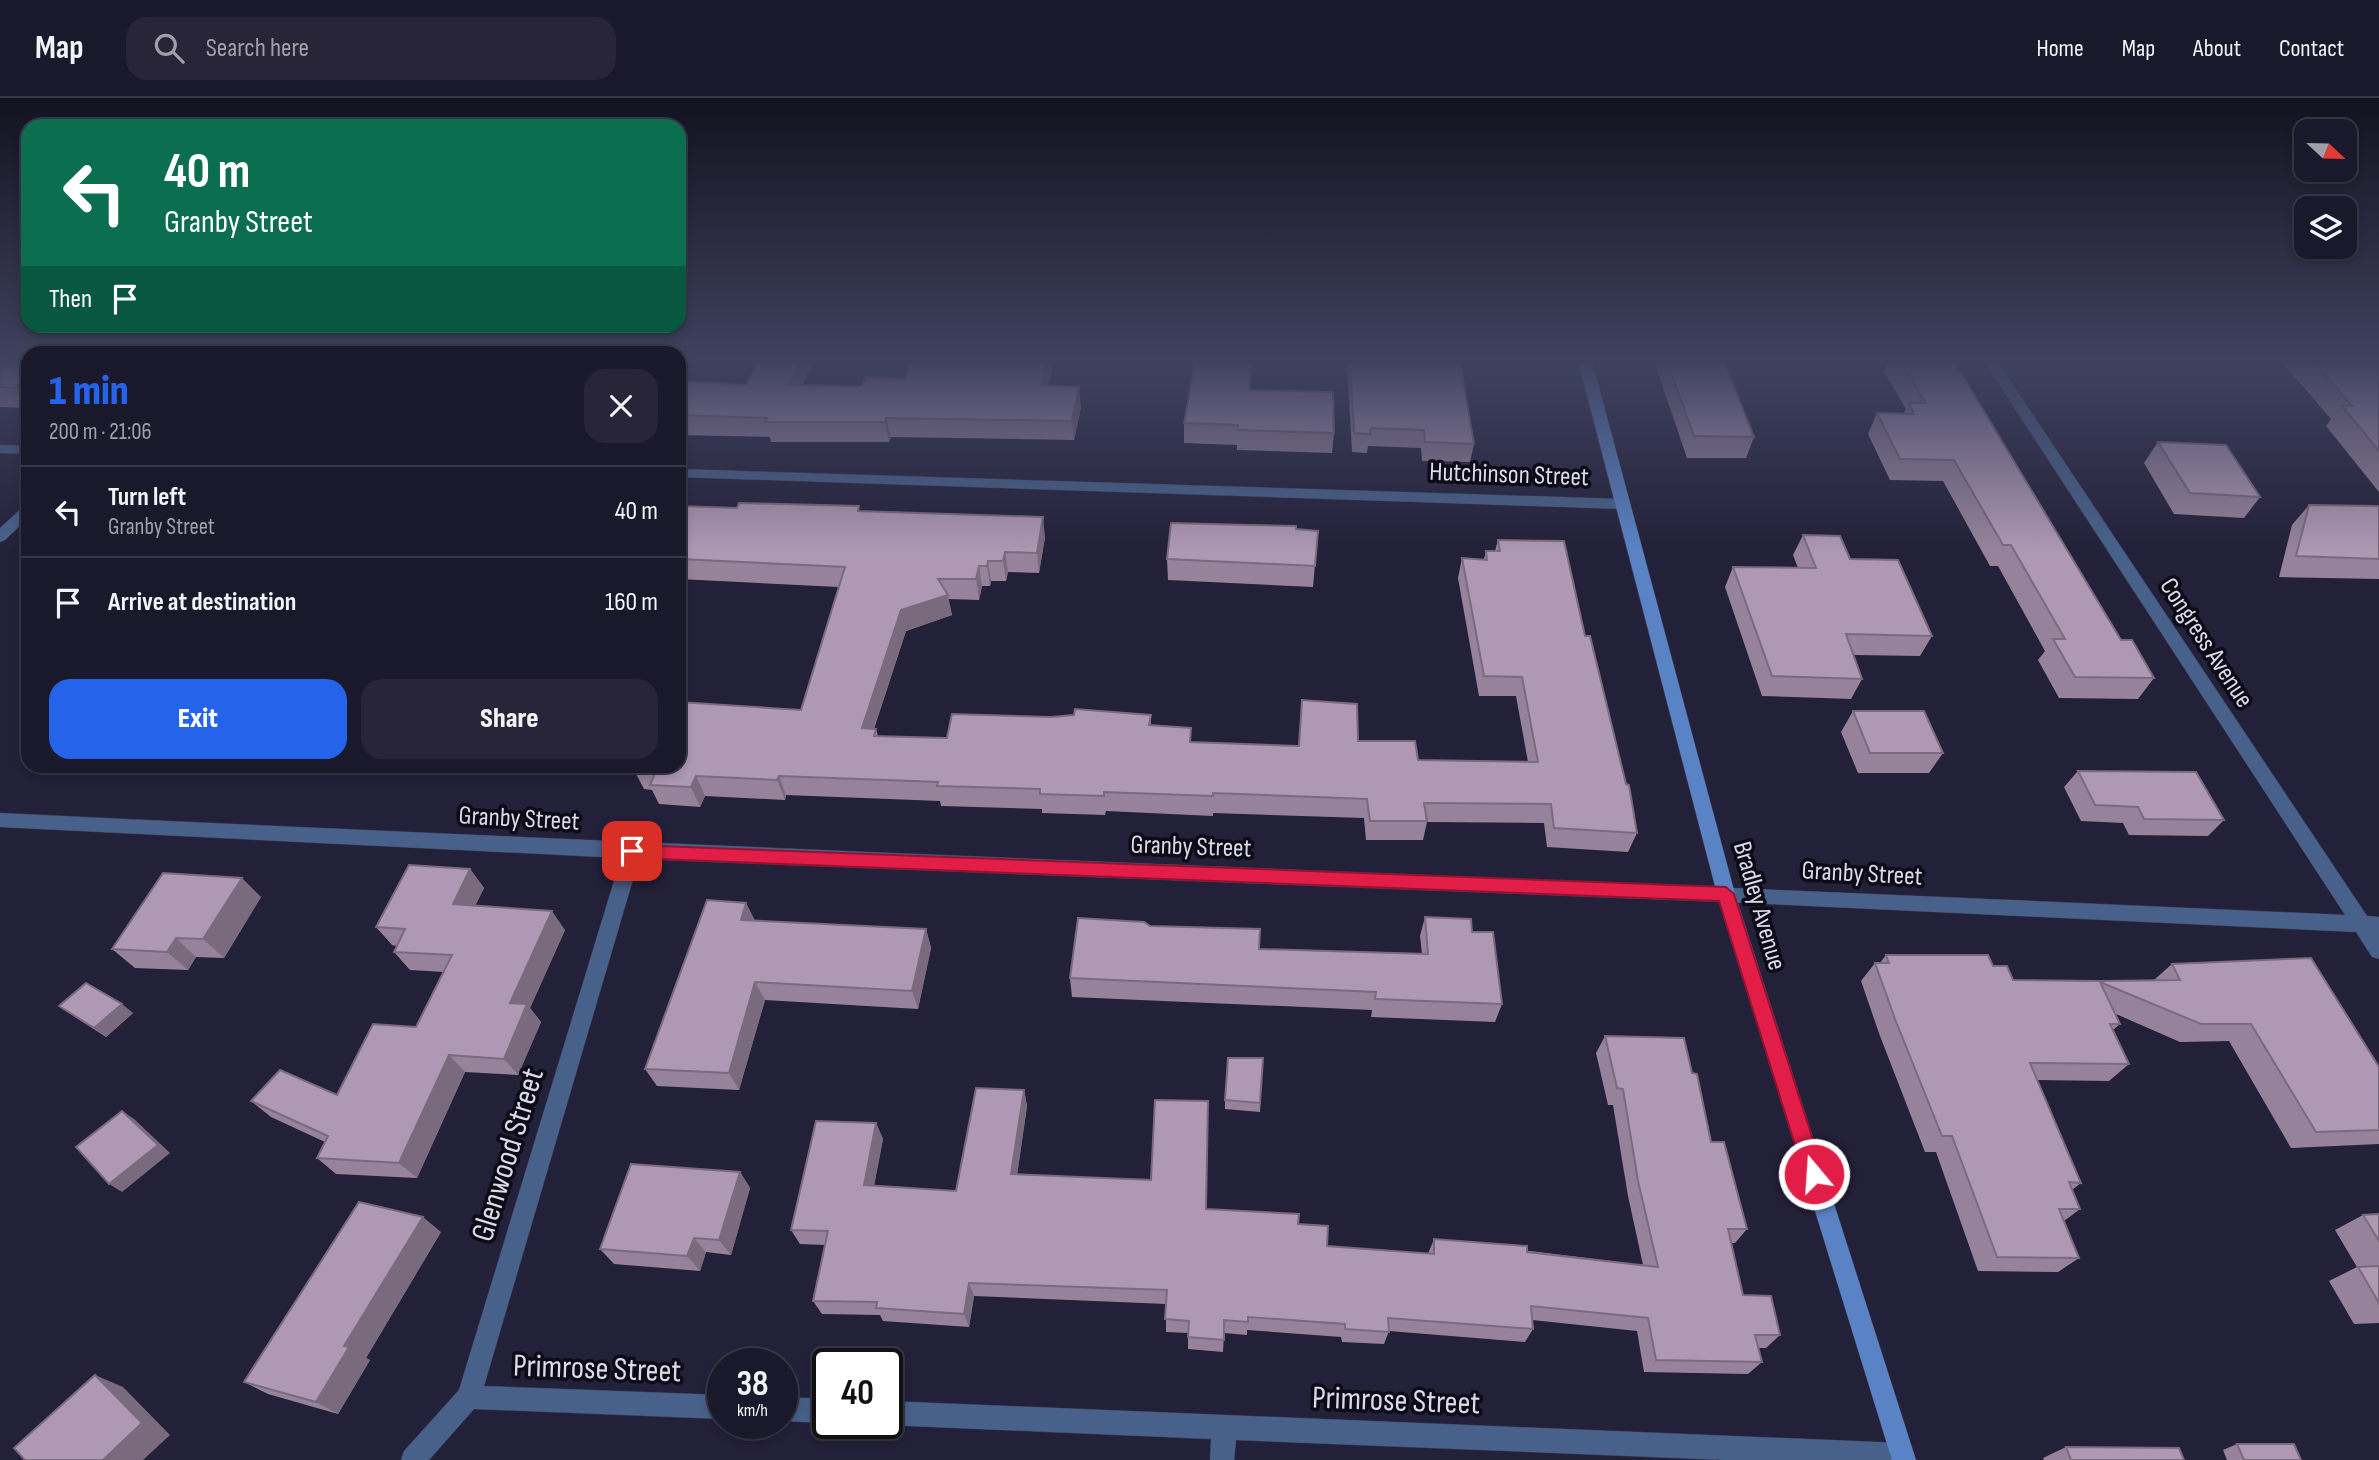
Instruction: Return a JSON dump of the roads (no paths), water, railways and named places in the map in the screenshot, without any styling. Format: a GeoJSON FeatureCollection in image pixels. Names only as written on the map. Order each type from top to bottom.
{"type":"FeatureCollection","features":[{"type":"Feature","properties":{"kind":"street","name":"Bradley Avenue"},"geometry":{"type":"LineString","coordinates":[[1602,425],[1726,894],[1903,1457]]}},
{"type":"Feature","properties":{"kind":"street","name":"Congress Avenue"},"geometry":{"type":"LineString","coordinates":[[2034,425],[2371,925],[2379,951]]}},
{"type":"Feature","properties":{"kind":"street"},"geometry":{"type":"LineString","coordinates":[[0,449],[21,450]]}},
{"type":"Feature","properties":{"kind":"street","name":"Hutchinson Street"},"geometry":{"type":"LineString","coordinates":[[686,472],[1623,504]]}},
{"type":"Feature","properties":{"kind":"street"},"geometry":{"type":"LineString","coordinates":[[0,537],[21,517]]}},
{"type":"Feature","properties":{"kind":"street","name":"Granby Street"},"geometry":{"type":"LineString","coordinates":[[0,820],[632,851],[1726,894],[2371,925]]}},
{"type":"Feature","properties":{"kind":"street","name":"Glenwood Street"},"geometry":{"type":"LineString","coordinates":[[413,1460],[469,1397],[632,851]]}},
{"type":"Feature","properties":{"kind":"street","name":"Primrose Street"},"geometry":{"type":"LineString","coordinates":[[469,1397],[707,1406]]}},
{"type":"Feature","properties":{"kind":"street","name":"Primrose Street"},"geometry":{"type":"LineString","coordinates":[[903,1414],[1903,1457]]}},
{"type":"Feature","properties":{"kind":"street"},"geometry":{"type":"LineString","coordinates":[[1222,1460],[1223,1427]]}}]}
